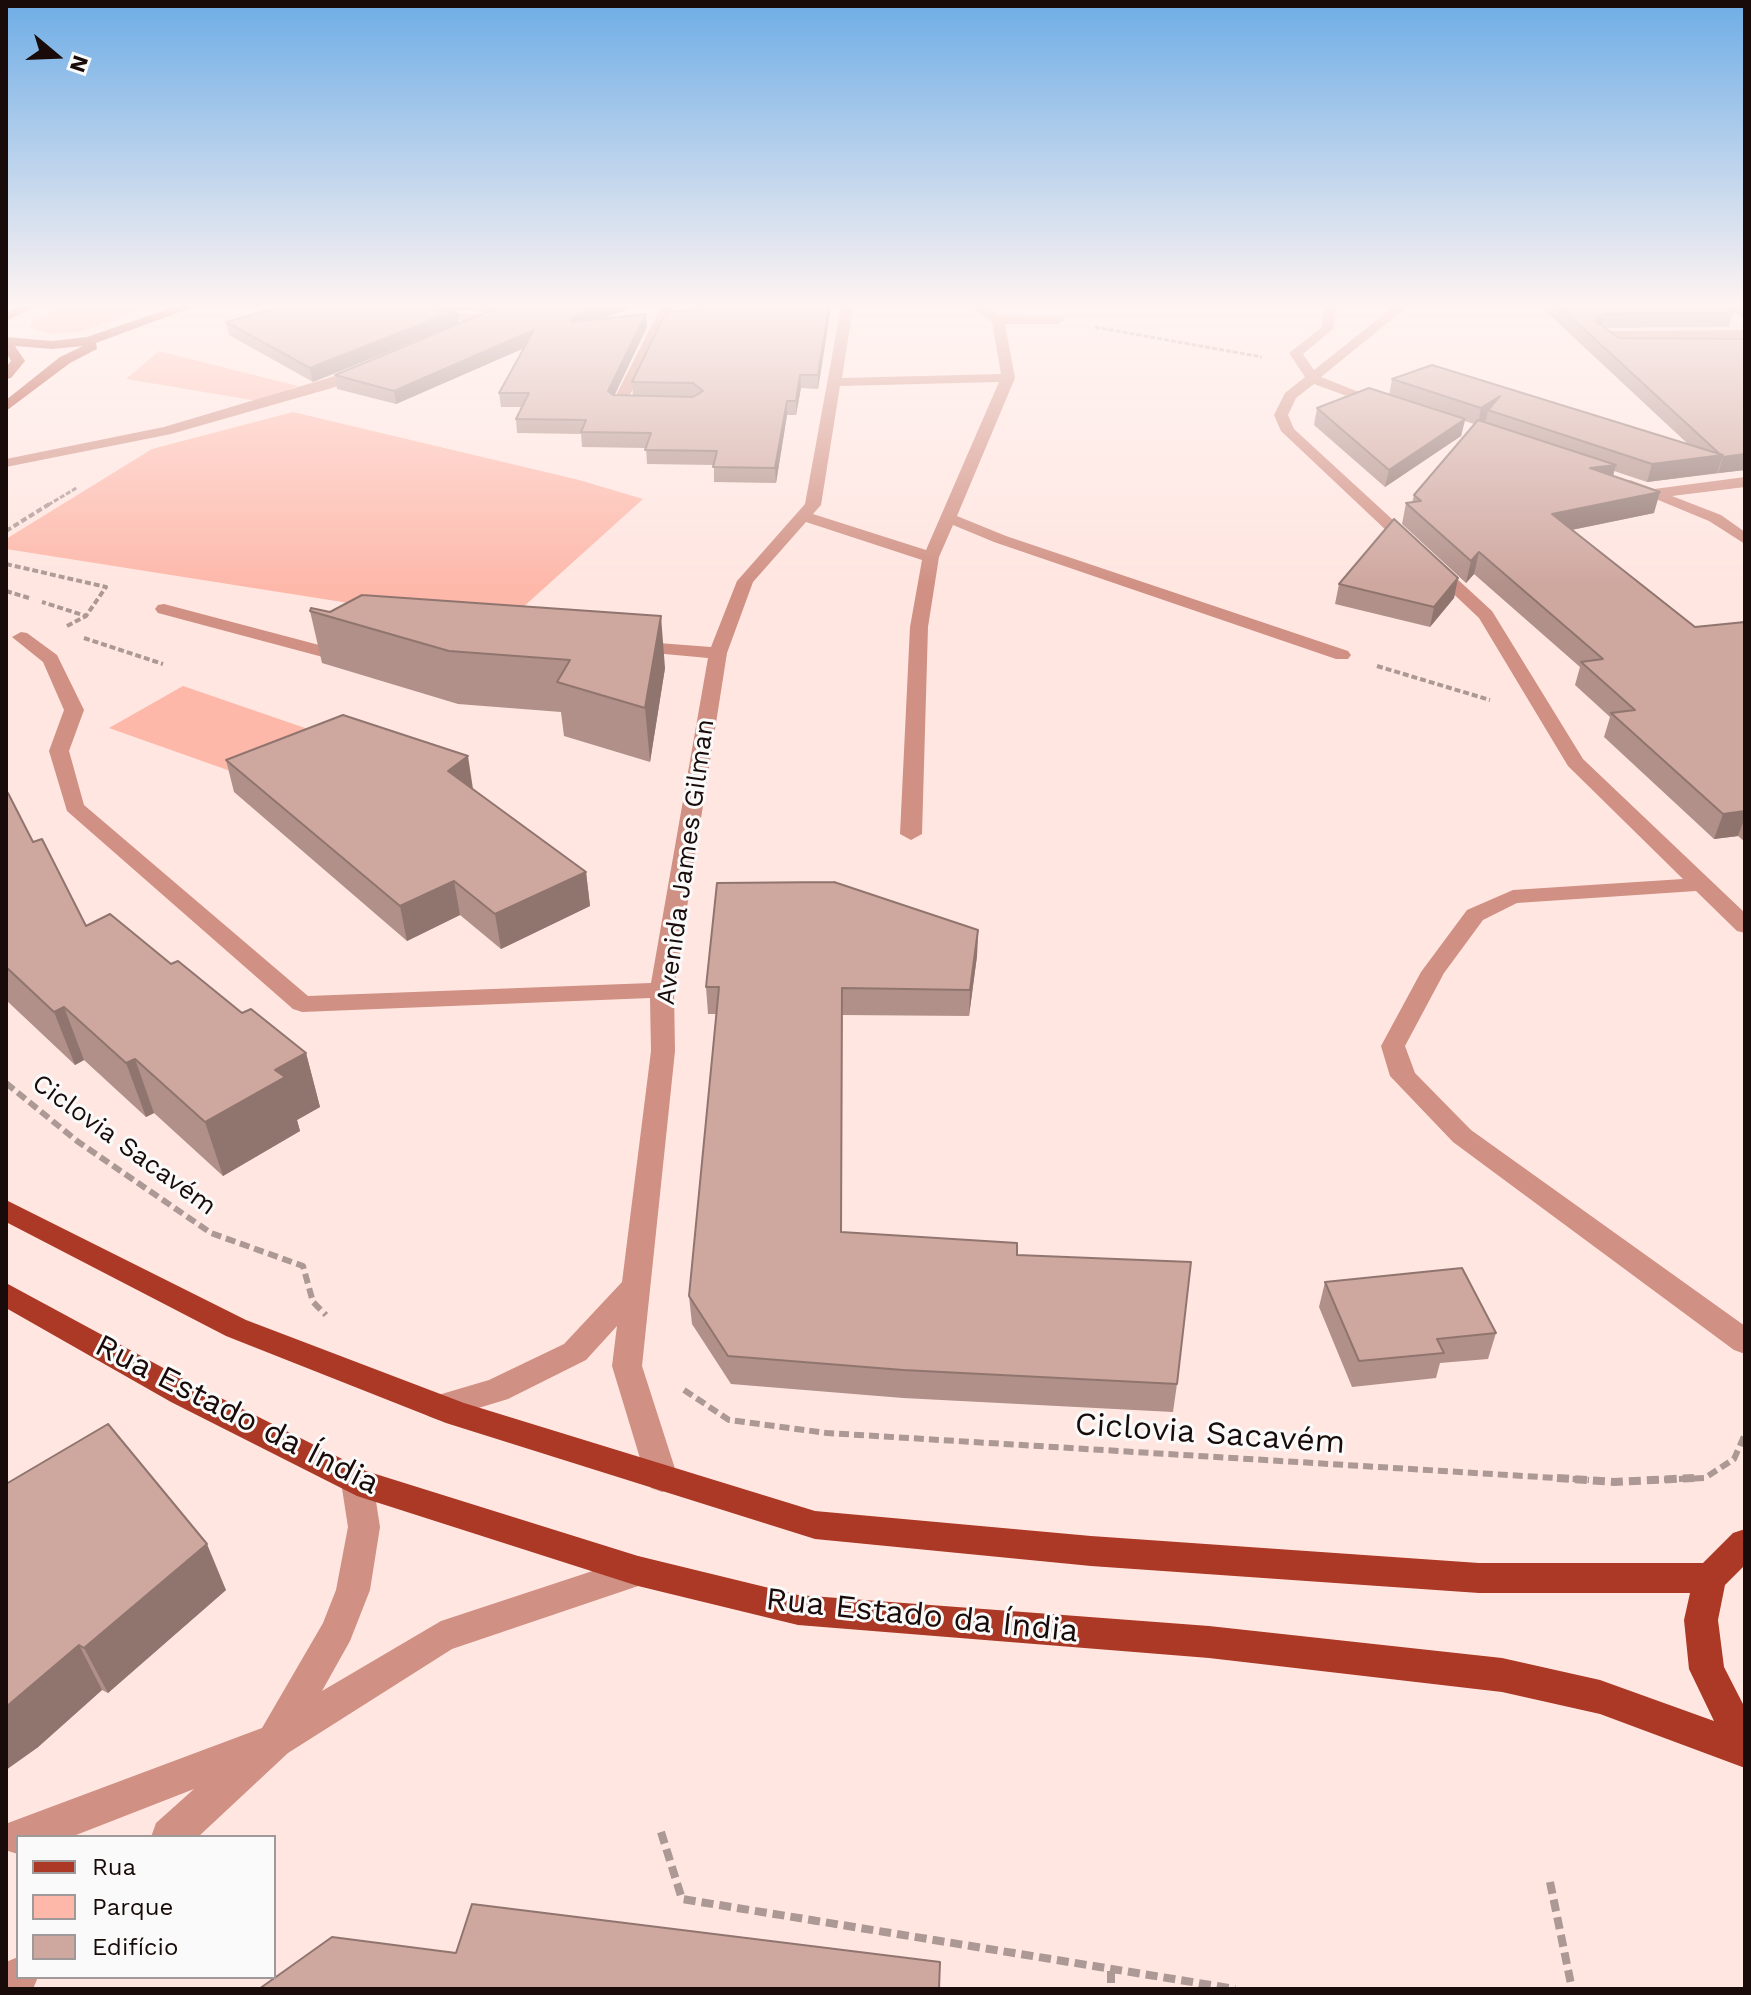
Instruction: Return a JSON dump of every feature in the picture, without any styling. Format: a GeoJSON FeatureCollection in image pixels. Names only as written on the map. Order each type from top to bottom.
{"type":"FeatureCollection","features":[{"type":"Feature","properties":{"kind":"main road"},"geometry":{"type":"LineString","coordinates":[[6,1210],[236,1328],[439,1407],[815,1525],[1060,1549],[1479,1578],[1710,1578]]}},
{"type":"Feature","properties":{"kind":"main road","name":"Rua Estado da Índia"},"geometry":{"type":"LineString","coordinates":[[6,1294],[182,1393],[357,1482],[638,1571],[798,1610],[1209,1642],[1502,1675],[1600,1697],[1745,1748]]}},
{"type":"Feature","properties":{"kind":"main road"},"geometry":{"type":"LineString","coordinates":[[1745,1543],[1710,1578],[1701,1620],[1707,1669],[1745,1748]]}},
{"type":"Feature","properties":{"kind":"street"},"geometry":{"type":"LineString","coordinates":[[6,463],[166,431],[274,400]]}},
{"type":"Feature","properties":{"kind":"street"},"geometry":{"type":"LineString","coordinates":[[620,400],[619,403],[664,403]]}},
{"type":"Feature","properties":{"kind":"street"},"geometry":{"type":"LineString","coordinates":[[831,400],[813,505],[803,516],[931,557]]}},
{"type":"Feature","properties":{"kind":"street"},"geometry":{"type":"LineString","coordinates":[[911,834],[919,627],[931,557],[999,400]]}},
{"type":"Feature","properties":{"kind":"street"},"geometry":{"type":"LineString","coordinates":[[1288,400],[1281,415],[1288,431],[1486,615],[1575,762],[1745,926]]}},
{"type":"Feature","properties":{"kind":"street"},"geometry":{"type":"LineString","coordinates":[[1376,400],[1395,408]]}},
{"type":"Feature","properties":{"kind":"street"},"geometry":{"type":"LineString","coordinates":[[1613,480],[1655,493],[1715,518],[1745,539]]}},
{"type":"Feature","properties":{"kind":"street"},"geometry":{"type":"LineString","coordinates":[[1655,493],[1745,482]]}},
{"type":"Feature","properties":{"kind":"street","name":"Avenida James Gilman"},"geometry":{"type":"LineString","coordinates":[[662,1478],[627,1366],[633,1289],[663,1051],[662,990],[718,653],[725,628],[745,581],[803,516]]}},
{"type":"Feature","properties":{"kind":"street"},"geometry":{"type":"LineString","coordinates":[[949,518],[1014,544],[1342,655]]}},
{"type":"Feature","properties":{"kind":"street"},"geometry":{"type":"LineString","coordinates":[[164,609],[340,656],[362,642]]}},
{"type":"Feature","properties":{"kind":"street"},"geometry":{"type":"LineString","coordinates":[[21,637],[51,659],[74,710],[59,751],[74,807],[302,1004],[662,990]]}},
{"type":"Feature","properties":{"kind":"street"},"geometry":{"type":"LineString","coordinates":[[606,644],[718,653]]}},
{"type":"Feature","properties":{"kind":"street"},"geometry":{"type":"LineString","coordinates":[[1700,884],[1513,897],[1475,915],[1433,972],[1393,1046],[1403,1076],[1462,1136],[1745,1342]]}},
{"type":"Feature","properties":{"kind":"street"},"geometry":{"type":"LineString","coordinates":[[439,1407],[497,1390],[575,1352],[633,1289]]}},
{"type":"Feature","properties":{"kind":"street"},"geometry":{"type":"LineString","coordinates":[[28,1835],[275,1741],[338,1630],[353,1590],[364,1527],[357,1482]]}},
{"type":"Feature","properties":{"kind":"street"},"geometry":{"type":"LineString","coordinates":[[172,1835],[275,1741],[441,1637],[638,1571]]}},
{"type":"Feature","properties":{"kind":"path"},"geometry":{"type":"LineString","coordinates":[[6,531],[86,482]]}},
{"type":"Feature","properties":{"kind":"path"},"geometry":{"type":"LineString","coordinates":[[6,564],[106,587],[86,616],[6,591]]}},
{"type":"Feature","properties":{"kind":"path"},"geometry":{"type":"LineString","coordinates":[[1342,655],[1498,703],[1538,704]]}},
{"type":"Feature","properties":{"kind":"path","name":"Ciclovia Sacavém"},"geometry":{"type":"LineString","coordinates":[[6,1083],[77,1141],[211,1233],[303,1266],[313,1302],[332,1321]]}},
{"type":"Feature","properties":{"kind":"path","name":"Ciclovia Sacavém"},"geometry":{"type":"LineString","coordinates":[[672,1384],[729,1420],[827,1433],[1614,1482],[1705,1478],[1734,1459],[1745,1434]]}},
{"type":"Feature","properties":{"kind":"path"},"geometry":{"type":"LineString","coordinates":[[661,1832],[682,1899],[1235,1989]]}},
{"type":"Feature","properties":{"kind":"path"},"geometry":{"type":"LineString","coordinates":[[1550,1882],[1572,1989]]}},
{"type":"Feature","properties":{"kind":"path"},"geometry":{"type":"LineString","coordinates":[[1111,1971],[1111,1989]]}},
{"type":"Feature","properties":{"kind":"green space"},"geometry":{"type":"Polygon","coordinates":[[[293,412],[579,480],[643,499],[501,627],[6,549],[6,539],[152,449],[293,412]]]}},
{"type":"Feature","properties":{"kind":"green space"},"geometry":{"type":"Polygon","coordinates":[[[183,686],[308,729],[236,773],[109,728],[183,686]]]}},
{"type":"Feature","properties":{"kind":"building"},"geometry":{"type":"Polygon","coordinates":[[[525,400],[796,400],[787,401],[775,468],[713,467],[717,451],[645,450],[651,433],[581,432],[586,420],[516,419],[525,400]]]}},
{"type":"Feature","properties":{"kind":"building"},"geometry":{"type":"Polygon","coordinates":[[[1338,400],[1406,400],[1465,419],[1389,470],[1317,408],[1338,400]]]}},
{"type":"Feature","properties":{"kind":"building"},"geometry":{"type":"Polygon","coordinates":[[[1457,400],[1494,400],[1481,408],[1457,400]]]}},
{"type":"Feature","properties":{"kind":"building"},"geometry":{"type":"Polygon","coordinates":[[[1496,400],[1545,400],[1723,455],[1652,464],[1488,410],[1496,400]]]}},
{"type":"Feature","properties":{"kind":"building"},"geometry":{"type":"Polygon","coordinates":[[[1661,400],[1745,400],[1745,454],[1723,457],[1661,400]]]}},
{"type":"Feature","properties":{"kind":"building"},"geometry":{"type":"Polygon","coordinates":[[[1478,420],[1616,465],[1590,468],[1660,492],[1552,514],[1695,627],[1745,622],[1745,811],[1723,814],[1611,713],[1635,710],[1581,662],[1603,659],[1479,552],[1471,561],[1406,503],[1421,501],[1414,495],[1478,420]]]}},
{"type":"Feature","properties":{"kind":"building"},"geometry":{"type":"Polygon","coordinates":[[[1394,519],[1458,578],[1434,607],[1339,584],[1394,519]]]}},
{"type":"Feature","properties":{"kind":"building"},"geometry":{"type":"Polygon","coordinates":[[[362,595],[661,616],[645,708],[557,682],[570,660],[449,651],[310,611],[311,608],[330,612],[362,595]]]}},
{"type":"Feature","properties":{"kind":"building"},"geometry":{"type":"Polygon","coordinates":[[[343,715],[468,756],[448,771],[586,872],[495,914],[454,881],[400,906],[226,760],[343,715]]]}},
{"type":"Feature","properties":{"kind":"building"},"geometry":{"type":"Polygon","coordinates":[[[6,793],[33,842],[42,839],[86,926],[110,914],[171,964],[178,961],[242,1013],[251,1009],[306,1053],[275,1070],[285,1077],[205,1122],[135,1059],[126,1063],[64,1007],[54,1012],[6,967],[6,793]]]}},
{"type":"Feature","properties":{"kind":"building"},"geometry":{"type":"Polygon","coordinates":[[[834,882],[978,930],[970,990],[842,988],[841,1232],[1017,1243],[1017,1255],[1191,1262],[1177,1384],[903,1370],[728,1356],[689,1296],[719,987],[706,987],[717,883],[834,882]]]}},
{"type":"Feature","properties":{"kind":"building"},"geometry":{"type":"Polygon","coordinates":[[[1462,1268],[1496,1333],[1437,1339],[1444,1353],[1359,1361],[1325,1282],[1462,1268]]]}},
{"type":"Feature","properties":{"kind":"building"},"geometry":{"type":"Polygon","coordinates":[[[108,1424],[207,1544],[84,1648],[79,1645],[6,1707],[6,1484],[108,1424]]]}},
{"type":"Feature","properties":{"kind":"building"},"geometry":{"type":"Polygon","coordinates":[[[472,1904],[940,1962],[939,1989],[259,1989],[332,1937],[456,1953],[472,1904]]]}}]}
